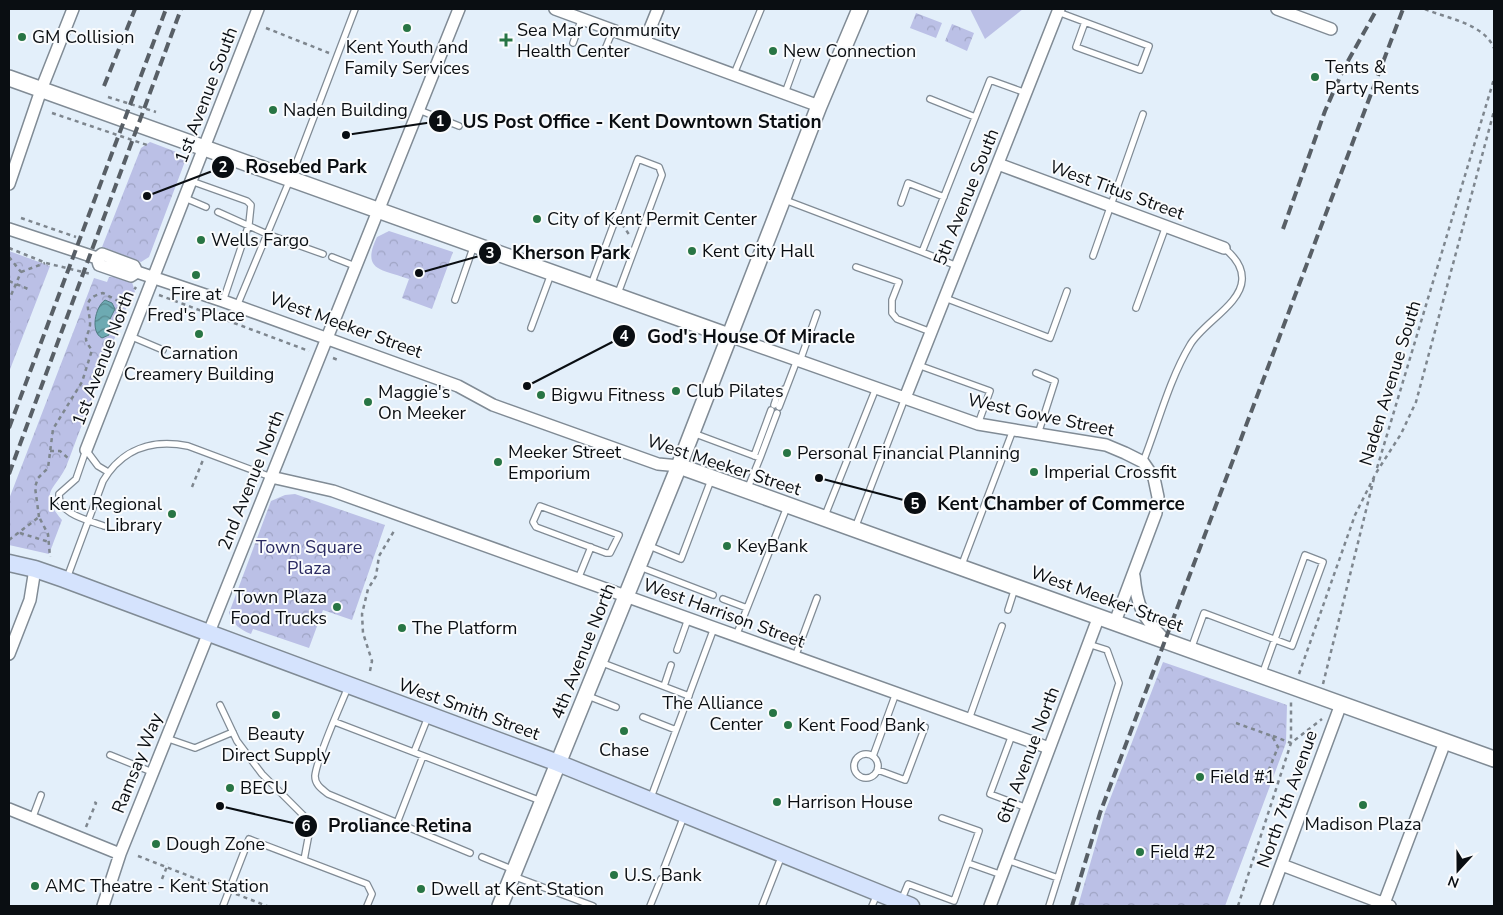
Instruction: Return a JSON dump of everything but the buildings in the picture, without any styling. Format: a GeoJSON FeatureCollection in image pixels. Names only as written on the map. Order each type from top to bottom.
{"type":"FeatureCollection","features":[{"type":"Feature","properties":{"kind":"main road","name":"West Smith Street"},"geometry":{"type":"LineString","coordinates":[[9,563],[35,569],[66,580],[558,763],[783,853],[875,899],[906,904]]}},
{"type":"Feature","properties":{"kind":"street"},"geometry":{"type":"LineString","coordinates":[[9,184],[41,90],[73,9]]}},
{"type":"Feature","properties":{"kind":"street","name":"1st Avenue South"},"geometry":{"type":"LineString","coordinates":[[152,278],[258,9]]}},
{"type":"Feature","properties":{"kind":"street","name":"2nd Avenue North"},"geometry":{"type":"LineString","coordinates":[[208,634],[459,9]]}},
{"type":"Feature","properties":{"kind":"street"},"geometry":{"type":"LineString","coordinates":[[556,9],[819,106]]}},
{"type":"Feature","properties":{"kind":"street"},"geometry":{"type":"LineString","coordinates":[[645,41],[658,9]]}},
{"type":"Feature","properties":{"kind":"street","name":"4th Avenue North"},"geometry":{"type":"LineString","coordinates":[[500,906],[541,801],[679,466],[819,106],[860,9]]}},
{"type":"Feature","properties":{"kind":"street"},"geometry":{"type":"LineString","coordinates":[[1277,9],[1332,29]]}},
{"type":"Feature","properties":{"kind":"street","name":"5th Avenue South"},"geometry":{"type":"LineString","coordinates":[[905,398],[1059,10]]}},
{"type":"Feature","properties":{"kind":"street","name":"West Gowe Street"},"geometry":{"type":"LineString","coordinates":[[9,78],[978,424],[1106,446],[1143,462]]}},
{"type":"Feature","properties":{"kind":"street","name":"West Titus Street"},"geometry":{"type":"LineString","coordinates":[[998,164],[1224,248]]}},
{"type":"Feature","properties":{"kind":"street","name":"West Meeker Street"},"geometry":{"type":"LineString","coordinates":[[9,229],[94,257],[102,254],[134,266],[137,272],[152,278],[223,301],[458,386],[493,405],[658,464],[679,466],[855,528],[1494,759]]}},
{"type":"Feature","properties":{"kind":"street","name":"1st Avenue North"},"geometry":{"type":"LineString","coordinates":[[86,450],[152,278]]}},
{"type":"Feature","properties":{"kind":"street"},"geometry":{"type":"LineString","coordinates":[[1115,622],[1156,514],[1158,497],[1154,478],[1143,462]]}},
{"type":"Feature","properties":{"kind":"street","name":"West Harrison Street"},"geometry":{"type":"LineString","coordinates":[[272,477],[333,491],[1049,748]]}},
{"type":"Feature","properties":{"kind":"street"},"geometry":{"type":"LineString","coordinates":[[9,654],[30,600],[35,569]]}},
{"type":"Feature","properties":{"kind":"street"},"geometry":{"type":"LineString","coordinates":[[1134,572],[1136,599],[1142,613],[1164,640]]}},
{"type":"Feature","properties":{"kind":"street","name":"6th Avenue North"},"geometry":{"type":"LineString","coordinates":[[990,906],[1099,616]]}},
{"type":"Feature","properties":{"kind":"street","name":"Ramsay Way"},"geometry":{"type":"LineString","coordinates":[[103,906],[120,854],[208,634]]}},
{"type":"Feature","properties":{"kind":"street","name":"North 7th Avenue"},"geometry":{"type":"LineString","coordinates":[[1266,906],[1341,704]]}},
{"type":"Feature","properties":{"kind":"street"},"geometry":{"type":"LineString","coordinates":[[1282,866],[1386,906],[1445,742]]}},
{"type":"Feature","properties":{"kind":"street"},"geometry":{"type":"LineString","coordinates":[[9,809],[120,854]]}},
{"type":"Feature","properties":{"kind":"lane"},"geometry":{"type":"LineString","coordinates":[[237,306],[291,178],[355,9]]}},
{"type":"Feature","properties":{"kind":"lane"},"geometry":{"type":"LineString","coordinates":[[734,74],[761,9]]}},
{"type":"Feature","properties":{"kind":"lane"},"geometry":{"type":"LineString","coordinates":[[1059,10],[1149,46],[1140,70],[1076,47],[1085,22]]}},
{"type":"Feature","properties":{"kind":"lane"},"geometry":{"type":"LineString","coordinates":[[573,43],[582,18]]}},
{"type":"Feature","properties":{"kind":"lane"},"geometry":{"type":"LineString","coordinates":[[603,54],[612,30]]}},
{"type":"Feature","properties":{"kind":"lane"},"geometry":{"type":"LineString","coordinates":[[785,93],[800,52]]}},
{"type":"Feature","properties":{"kind":"lane"},"geometry":{"type":"LineString","coordinates":[[922,252],[990,80],[1026,93]]}},
{"type":"Feature","properties":{"kind":"lane"},"geometry":{"type":"LineString","coordinates":[[930,98],[976,117]]}},
{"type":"Feature","properties":{"kind":"lane"},"geometry":{"type":"LineString","coordinates":[[419,110],[460,126]]}},
{"type":"Feature","properties":{"kind":"lane"},"geometry":{"type":"LineString","coordinates":[[1093,256],[1143,114]]}},
{"type":"Feature","properties":{"kind":"lane"},"geometry":{"type":"LineString","coordinates":[[590,286],[638,159],[659,167],[662,175],[617,296]]}},
{"type":"Feature","properties":{"kind":"lane"},"geometry":{"type":"LineString","coordinates":[[191,181],[247,201],[251,205],[249,224],[223,301]]}},
{"type":"Feature","properties":{"kind":"lane"},"geometry":{"type":"LineString","coordinates":[[900,203],[908,184],[944,197]]}},
{"type":"Feature","properties":{"kind":"lane"},"geometry":{"type":"LineString","coordinates":[[184,198],[206,207]]}},
{"type":"Feature","properties":{"kind":"lane"},"geometry":{"type":"LineString","coordinates":[[782,200],[958,266]]}},
{"type":"Feature","properties":{"kind":"lane"},"geometry":{"type":"LineString","coordinates":[[218,212],[249,224],[267,234],[323,254]]}},
{"type":"Feature","properties":{"kind":"lane"},"geometry":{"type":"LineString","coordinates":[[1136,308],[1166,226]]}},
{"type":"Feature","properties":{"kind":"lane"},"geometry":{"type":"LineString","coordinates":[[455,300],[475,244]]}},
{"type":"Feature","properties":{"kind":"lane"},"geometry":{"type":"LineString","coordinates":[[1143,462],[1190,344],[1211,320],[1228,306],[1242,280],[1240,266],[1233,255],[1224,248]]}},
{"type":"Feature","properties":{"kind":"lane"},"geometry":{"type":"LineString","coordinates":[[332,257],[355,266]]}},
{"type":"Feature","properties":{"kind":"lane"},"geometry":{"type":"LineString","coordinates":[[856,267],[899,282],[892,300],[892,313],[897,319],[932,332]]}},
{"type":"Feature","properties":{"kind":"lane"},"geometry":{"type":"LineString","coordinates":[[532,328],[552,272]]}},
{"type":"Feature","properties":{"kind":"lane"},"geometry":{"type":"LineString","coordinates":[[945,298],[1050,338],[1067,291]]}},
{"type":"Feature","properties":{"kind":"lane"},"geometry":{"type":"LineString","coordinates":[[747,490],[775,408],[786,388],[817,313]]}},
{"type":"Feature","properties":{"kind":"lane"},"geometry":{"type":"LineString","coordinates":[[130,336],[163,350]]}},
{"type":"Feature","properties":{"kind":"lane"},"geometry":{"type":"LineString","coordinates":[[918,365],[990,392],[978,424]]}},
{"type":"Feature","properties":{"kind":"lane"},"geometry":{"type":"LineString","coordinates":[[1036,373],[1055,381],[1038,434]]}},
{"type":"Feature","properties":{"kind":"lane"},"geometry":{"type":"LineString","coordinates":[[824,518],[876,388]]}},
{"type":"Feature","properties":{"kind":"lane"},"geometry":{"type":"LineString","coordinates":[[855,528],[905,398]]}},
{"type":"Feature","properties":{"kind":"lane"},"geometry":{"type":"LineString","coordinates":[[961,566],[1013,430]]}},
{"type":"Feature","properties":{"kind":"lane"},"geometry":{"type":"LineString","coordinates":[[692,433],[757,457]]}},
{"type":"Feature","properties":{"kind":"lane"},"geometry":{"type":"LineString","coordinates":[[66,580],[108,472],[122,457],[145,446],[173,443],[206,452],[272,477]]}},
{"type":"Feature","properties":{"kind":"lane"},"geometry":{"type":"LineString","coordinates":[[86,450],[98,466],[108,472]]}},
{"type":"Feature","properties":{"kind":"lane"},"geometry":{"type":"LineString","coordinates":[[86,450],[76,479],[62,489],[59,499],[66,510],[104,526]]}},
{"type":"Feature","properties":{"kind":"lane"},"geometry":{"type":"LineString","coordinates":[[646,545],[681,558],[712,478]]}},
{"type":"Feature","properties":{"kind":"lane"},"geometry":{"type":"LineString","coordinates":[[736,636],[788,505]]}},
{"type":"Feature","properties":{"kind":"lane"},"geometry":{"type":"LineString","coordinates":[[540,506],[619,535],[610,553],[590,547],[536,527],[533,522],[540,506]]}},
{"type":"Feature","properties":{"kind":"lane"},"geometry":{"type":"LineString","coordinates":[[578,579],[590,547]]}},
{"type":"Feature","properties":{"kind":"lane"},"geometry":{"type":"LineString","coordinates":[[1191,650],[1204,613],[1275,640],[1292,646],[1323,562],[1305,555],[1275,640],[1262,676]]}},
{"type":"Feature","properties":{"kind":"lane"},"geometry":{"type":"LineString","coordinates":[[638,566],[713,595]]}},
{"type":"Feature","properties":{"kind":"lane"},"geometry":{"type":"LineString","coordinates":[[1008,610],[1016,586]]}},
{"type":"Feature","properties":{"kind":"lane"},"geometry":{"type":"LineString","coordinates":[[795,657],[817,598]]}},
{"type":"Feature","properties":{"kind":"lane"},"geometry":{"type":"LineString","coordinates":[[723,599],[747,608]]}},
{"type":"Feature","properties":{"kind":"lane"},"geometry":{"type":"LineString","coordinates":[[677,650],[688,619]]}},
{"type":"Feature","properties":{"kind":"lane"},"geometry":{"type":"LineString","coordinates":[[969,719],[1002,626]]}},
{"type":"Feature","properties":{"kind":"lane"},"geometry":{"type":"LineString","coordinates":[[650,800],[714,628]]}},
{"type":"Feature","properties":{"kind":"lane"},"geometry":{"type":"LineString","coordinates":[[1049,906],[1118,683],[1107,650],[1088,644]]}},
{"type":"Feature","properties":{"kind":"lane"},"geometry":{"type":"LineString","coordinates":[[598,661],[689,696]]}},
{"type":"Feature","properties":{"kind":"lane"},"geometry":{"type":"LineString","coordinates":[[664,686],[672,665]]}},
{"type":"Feature","properties":{"kind":"lane"},"geometry":{"type":"LineString","coordinates":[[348,685],[319,762],[315,777],[318,786],[328,794],[470,853]]}},
{"type":"Feature","properties":{"kind":"lane"},"geometry":{"type":"LineString","coordinates":[[873,756],[896,693]]}},
{"type":"Feature","properties":{"kind":"lane"},"geometry":{"type":"LineString","coordinates":[[585,694],[616,707]]}},
{"type":"Feature","properties":{"kind":"lane"},"geometry":{"type":"LineString","coordinates":[[220,705],[233,732],[262,774],[311,823],[304,860]]}},
{"type":"Feature","properties":{"kind":"lane"},"geometry":{"type":"LineString","coordinates":[[414,752],[429,715]]}},
{"type":"Feature","properties":{"kind":"lane"},"geometry":{"type":"LineString","coordinates":[[643,717],[676,730]]}},
{"type":"Feature","properties":{"kind":"lane"},"geometry":{"type":"LineString","coordinates":[[335,722],[541,801]]}},
{"type":"Feature","properties":{"kind":"lane"},"geometry":{"type":"LineString","coordinates":[[878,770],[905,780],[925,726]]}},
{"type":"Feature","properties":{"kind":"lane"},"geometry":{"type":"LineString","coordinates":[[166,738],[195,748],[233,732]]}},
{"type":"Feature","properties":{"kind":"lane"},"geometry":{"type":"LineString","coordinates":[[1012,735],[990,794],[1027,808]]}},
{"type":"Feature","properties":{"kind":"lane"},"geometry":{"type":"LineString","coordinates":[[866,754],[873,756],[878,762],[878,770],[873,776],[866,778],[858,774],[855,768],[858,757],[866,754]]}},
{"type":"Feature","properties":{"kind":"lane"},"geometry":{"type":"LineString","coordinates":[[110,755],[152,772]]}},
{"type":"Feature","properties":{"kind":"lane"},"geometry":{"type":"LineString","coordinates":[[397,823],[423,756]]}},
{"type":"Feature","properties":{"kind":"lane"},"geometry":{"type":"LineString","coordinates":[[32,818],[41,795]]}},
{"type":"Feature","properties":{"kind":"lane"},"geometry":{"type":"LineString","coordinates":[[664,868],[685,813]]}},
{"type":"Feature","properties":{"kind":"lane"},"geometry":{"type":"LineString","coordinates":[[906,904],[907,884],[954,901],[979,831],[942,818]]}},
{"type":"Feature","properties":{"kind":"lane"},"geometry":{"type":"LineString","coordinates":[[223,906],[249,839],[367,884],[372,894],[367,906]]}},
{"type":"Feature","properties":{"kind":"lane"},"geometry":{"type":"LineString","coordinates":[[762,906],[783,853]]}},
{"type":"Feature","properties":{"kind":"lane"},"geometry":{"type":"LineString","coordinates":[[482,857],[556,892],[593,906]]}},
{"type":"Feature","properties":{"kind":"lane"},"geometry":{"type":"LineString","coordinates":[[1007,860],[1058,878]]}},
{"type":"Feature","properties":{"kind":"lane"},"geometry":{"type":"LineString","coordinates":[[968,862],[1002,875]]}},
{"type":"Feature","properties":{"kind":"lane"},"geometry":{"type":"LineString","coordinates":[[650,906],[660,878]]}},
{"type":"Feature","properties":{"kind":"path"},"geometry":{"type":"LineString","coordinates":[[1425,9],[1478,29],[1490,39],[1494,48]]}},
{"type":"Feature","properties":{"kind":"path"},"geometry":{"type":"LineString","coordinates":[[266,28],[337,56]]}},
{"type":"Feature","properties":{"kind":"path","name":"Naden Avenue South"},"geometry":{"type":"LineString","coordinates":[[1320,697],[1376,472],[1494,79]]}},
{"type":"Feature","properties":{"kind":"path"},"geometry":{"type":"LineString","coordinates":[[102,96],[156,112]]}},
{"type":"Feature","properties":{"kind":"path"},"geometry":{"type":"LineString","coordinates":[[1238,906],[1291,743],[1291,703],[1295,687],[1355,515],[1376,472],[1411,416],[1421,389],[1494,111]]}},
{"type":"Feature","properties":{"kind":"path"},"geometry":{"type":"LineString","coordinates":[[52,113],[147,145]]}},
{"type":"Feature","properties":{"kind":"path"},"geometry":{"type":"LineString","coordinates":[[21,218],[80,239]]}},
{"type":"Feature","properties":{"kind":"path"},"geometry":{"type":"LineString","coordinates":[[615,221],[624,225],[630,236],[638,240]]}},
{"type":"Feature","properties":{"kind":"path"},"geometry":{"type":"LineString","coordinates":[[9,248],[46,263],[93,274]]}},
{"type":"Feature","properties":{"kind":"path"},"geometry":{"type":"LineString","coordinates":[[9,257],[21,272]]}},
{"type":"Feature","properties":{"kind":"path"},"geometry":{"type":"LineString","coordinates":[[21,272],[46,263]]}},
{"type":"Feature","properties":{"kind":"path"},"geometry":{"type":"LineString","coordinates":[[9,300],[21,272]]}},
{"type":"Feature","properties":{"kind":"path"},"geometry":{"type":"LineString","coordinates":[[9,281],[28,289]]}},
{"type":"Feature","properties":{"kind":"path"},"geometry":{"type":"LineString","coordinates":[[50,557],[48,534],[39,517],[35,487],[38,478],[48,468],[53,429],[82,382],[89,364],[92,350],[86,344],[85,338],[90,324],[86,308],[88,303],[98,294],[103,293],[118,301],[131,295],[136,287]]}},
{"type":"Feature","properties":{"kind":"path"},"geometry":{"type":"LineString","coordinates":[[157,294],[172,302],[308,351]]}},
{"type":"Feature","properties":{"kind":"path"},"geometry":{"type":"LineString","coordinates":[[333,358],[338,360]]}},
{"type":"Feature","properties":{"kind":"path"},"geometry":{"type":"LineString","coordinates":[[50,451],[60,451],[69,459]]}},
{"type":"Feature","properties":{"kind":"path"},"geometry":{"type":"LineString","coordinates":[[192,488],[206,452]]}},
{"type":"Feature","properties":{"kind":"path"},"geometry":{"type":"LineString","coordinates":[[9,540],[39,517]]}},
{"type":"Feature","properties":{"kind":"path"},"geometry":{"type":"LineString","coordinates":[[370,671],[372,661],[362,633],[362,614],[368,590],[376,576],[379,556],[394,530]]}},
{"type":"Feature","properties":{"kind":"path"},"geometry":{"type":"LineString","coordinates":[[20,533],[48,542]]}},
{"type":"Feature","properties":{"kind":"path"},"geometry":{"type":"LineString","coordinates":[[1291,743],[1341,704]]}},
{"type":"Feature","properties":{"kind":"path"},"geometry":{"type":"LineString","coordinates":[[1236,722],[1291,743]]}},
{"type":"Feature","properties":{"kind":"path"},"geometry":{"type":"LineString","coordinates":[[1264,782],[1278,747],[1272,736]]}},
{"type":"Feature","properties":{"kind":"path"},"geometry":{"type":"LineString","coordinates":[[86,827],[96,803],[92,801]]}},
{"type":"Feature","properties":{"kind":"path"},"geometry":{"type":"LineString","coordinates":[[138,856],[221,888]]}},
{"type":"Feature","properties":{"kind":"path"},"geometry":{"type":"LineString","coordinates":[[162,879],[168,864]]}},
{"type":"Feature","properties":{"kind":"path"},"geometry":{"type":"LineString","coordinates":[[235,894],[267,906]]}},
{"type":"Feature","properties":{"kind":"green space"},"geometry":{"type":"Polygon","coordinates":[[[970,9],[1023,9],[985,39],[970,9]]]}},
{"type":"Feature","properties":{"kind":"green space"},"geometry":{"type":"Polygon","coordinates":[[[916,13],[942,23],[936,38],[910,28],[916,13]]]}},
{"type":"Feature","properties":{"kind":"green space"},"geometry":{"type":"Polygon","coordinates":[[[952,24],[974,33],[967,51],[945,41],[952,24]]]}},
{"type":"Feature","properties":{"kind":"green space"},"geometry":{"type":"Polygon","coordinates":[[[150,142],[187,156],[149,257],[141,262],[102,247],[141,148],[150,142]]]}},
{"type":"Feature","properties":{"kind":"green space"},"geometry":{"type":"Polygon","coordinates":[[[389,231],[453,252],[432,309],[402,298],[409,279],[382,270],[373,263],[371,256],[377,237],[389,231]]]}},
{"type":"Feature","properties":{"kind":"green space"},"geometry":{"type":"Polygon","coordinates":[[[9,251],[50,266],[9,372],[9,251]]]}},
{"type":"Feature","properties":{"kind":"green space"},"geometry":{"type":"Polygon","coordinates":[[[121,276],[132,282],[135,292],[131,295],[66,467],[51,492],[51,503],[62,520],[49,554],[9,545],[9,499],[94,278],[107,282],[109,277],[121,276]]]}},
{"type":"Feature","properties":{"kind":"green space","name":"Town Square Plaza"},"geometry":{"type":"Polygon","coordinates":[[[295,494],[385,525],[352,620],[323,610],[309,648],[253,629],[251,634],[237,626],[229,613],[271,501],[285,495],[295,494]]]}},
{"type":"Feature","properties":{"kind":"green space"},"geometry":{"type":"Polygon","coordinates":[[[1163,662],[1287,705],[1286,743],[1225,906],[1078,906],[1105,812],[1163,662]]]}},
{"type":"Feature","properties":{"kind":"water"},"geometry":{"type":"Polygon","coordinates":[[[105,300],[112,303],[115,309],[110,319],[109,335],[102,338],[96,331],[95,319],[99,308],[105,300]]]}},
{"type":"Feature","properties":{"kind":"railway"},"geometry":{"type":"LineString","coordinates":[[104,86],[135,9]]}},
{"type":"Feature","properties":{"kind":"railway"},"geometry":{"type":"LineString","coordinates":[[9,428],[166,9]]}},
{"type":"Feature","properties":{"kind":"railway"},"geometry":{"type":"LineString","coordinates":[[9,474],[181,9]]}},
{"type":"Feature","properties":{"kind":"railway"},"geometry":{"type":"LineString","coordinates":[[1283,229],[1325,111],[1343,70],[1377,9]]}},
{"type":"Feature","properties":{"kind":"railway"},"geometry":{"type":"LineString","coordinates":[[1072,906],[1100,813],[1403,9]]}},
{"type":"Feature","properties":{"kind":"place","name":"Kent Youth and Family Services"},"geometry":{"type":"Point","coordinates":[407,28]}},
{"type":"Feature","properties":{"kind":"place","name":"GM Collision"},"geometry":{"type":"Point","coordinates":[22,37]}},
{"type":"Feature","properties":{"kind":"place","name":"Sea Mar Community Health Center"},"geometry":{"type":"Point","coordinates":[506,40]}},
{"type":"Feature","properties":{"kind":"place","name":"New Connection"},"geometry":{"type":"Point","coordinates":[773,51]}},
{"type":"Feature","properties":{"kind":"place","name":"Tents & Party Rents"},"geometry":{"type":"Point","coordinates":[1315,77]}},
{"type":"Feature","properties":{"kind":"place","name":"Naden Building"},"geometry":{"type":"Point","coordinates":[273,110]}},
{"type":"Feature","properties":{"kind":"place","name":"US Post Office - Kent Downtown Station"},"geometry":{"type":"Point","coordinates":[346,135]}},
{"type":"Feature","properties":{"kind":"place","name":"Rosebed Park"},"geometry":{"type":"Point","coordinates":[147,196]}},
{"type":"Feature","properties":{"kind":"place","name":"City of Kent Permit Center"},"geometry":{"type":"Point","coordinates":[537,219]}},
{"type":"Feature","properties":{"kind":"place","name":"Wells Fargo"},"geometry":{"type":"Point","coordinates":[201,240]}},
{"type":"Feature","properties":{"kind":"place","name":"Kent City Hall"},"geometry":{"type":"Point","coordinates":[692,251]}},
{"type":"Feature","properties":{"kind":"place","name":"Kherson Park"},"geometry":{"type":"Point","coordinates":[419,273]}},
{"type":"Feature","properties":{"kind":"place","name":"Fire at Fred's Place"},"geometry":{"type":"Point","coordinates":[196,275]}},
{"type":"Feature","properties":{"kind":"place","name":"Carnation Creamery Building"},"geometry":{"type":"Point","coordinates":[199,334]}},
{"type":"Feature","properties":{"kind":"place","name":"God's House Of Miracle"},"geometry":{"type":"Point","coordinates":[527,386]}},
{"type":"Feature","properties":{"kind":"place","name":"Club Pilates"},"geometry":{"type":"Point","coordinates":[676,391]}},
{"type":"Feature","properties":{"kind":"place","name":"Bigwu Fitness"},"geometry":{"type":"Point","coordinates":[541,395]}},
{"type":"Feature","properties":{"kind":"place","name":"Maggie's On Meeker"},"geometry":{"type":"Point","coordinates":[368,402]}},
{"type":"Feature","properties":{"kind":"place","name":"Personal Financial Planning"},"geometry":{"type":"Point","coordinates":[787,453]}},
{"type":"Feature","properties":{"kind":"place","name":"Meeker Street Emporium"},"geometry":{"type":"Point","coordinates":[498,462]}},
{"type":"Feature","properties":{"kind":"place","name":"Imperial Crossfit"},"geometry":{"type":"Point","coordinates":[1034,472]}},
{"type":"Feature","properties":{"kind":"place","name":"Kent Chamber of Commerce"},"geometry":{"type":"Point","coordinates":[819,478]}},
{"type":"Feature","properties":{"kind":"place","name":"Kent Regional Library"},"geometry":{"type":"Point","coordinates":[172,514]}},
{"type":"Feature","properties":{"kind":"place","name":"KeyBank"},"geometry":{"type":"Point","coordinates":[727,546]}},
{"type":"Feature","properties":{"kind":"place","name":"Town Plaza Food Trucks"},"geometry":{"type":"Point","coordinates":[337,607]}},
{"type":"Feature","properties":{"kind":"place","name":"The Platform"},"geometry":{"type":"Point","coordinates":[402,628]}},
{"type":"Feature","properties":{"kind":"place","name":"The Alliance Center"},"geometry":{"type":"Point","coordinates":[773,713]}},
{"type":"Feature","properties":{"kind":"place","name":"Beauty Direct Supply"},"geometry":{"type":"Point","coordinates":[276,715]}},
{"type":"Feature","properties":{"kind":"place","name":"Kent Food Bank"},"geometry":{"type":"Point","coordinates":[788,725]}},
{"type":"Feature","properties":{"kind":"place","name":"Chase"},"geometry":{"type":"Point","coordinates":[624,731]}},
{"type":"Feature","properties":{"kind":"place","name":"Field #1"},"geometry":{"type":"Point","coordinates":[1200,777]}},
{"type":"Feature","properties":{"kind":"place","name":"BECU"},"geometry":{"type":"Point","coordinates":[230,788]}},
{"type":"Feature","properties":{"kind":"place","name":"Harrison House"},"geometry":{"type":"Point","coordinates":[777,802]}},
{"type":"Feature","properties":{"kind":"place","name":"Madison Plaza"},"geometry":{"type":"Point","coordinates":[1363,805]}},
{"type":"Feature","properties":{"kind":"place","name":"Proliance Retina"},"geometry":{"type":"Point","coordinates":[220,806]}},
{"type":"Feature","properties":{"kind":"place","name":"Dough Zone"},"geometry":{"type":"Point","coordinates":[156,844]}},
{"type":"Feature","properties":{"kind":"place","name":"Field #2"},"geometry":{"type":"Point","coordinates":[1140,852]}},
{"type":"Feature","properties":{"kind":"place","name":"U.S. Bank"},"geometry":{"type":"Point","coordinates":[614,875]}},
{"type":"Feature","properties":{"kind":"place","name":"AMC Theatre - Kent Station"},"geometry":{"type":"Point","coordinates":[35,886]}},
{"type":"Feature","properties":{"kind":"place","name":"Dwell at Kent Station"},"geometry":{"type":"Point","coordinates":[421,889]}}]}
